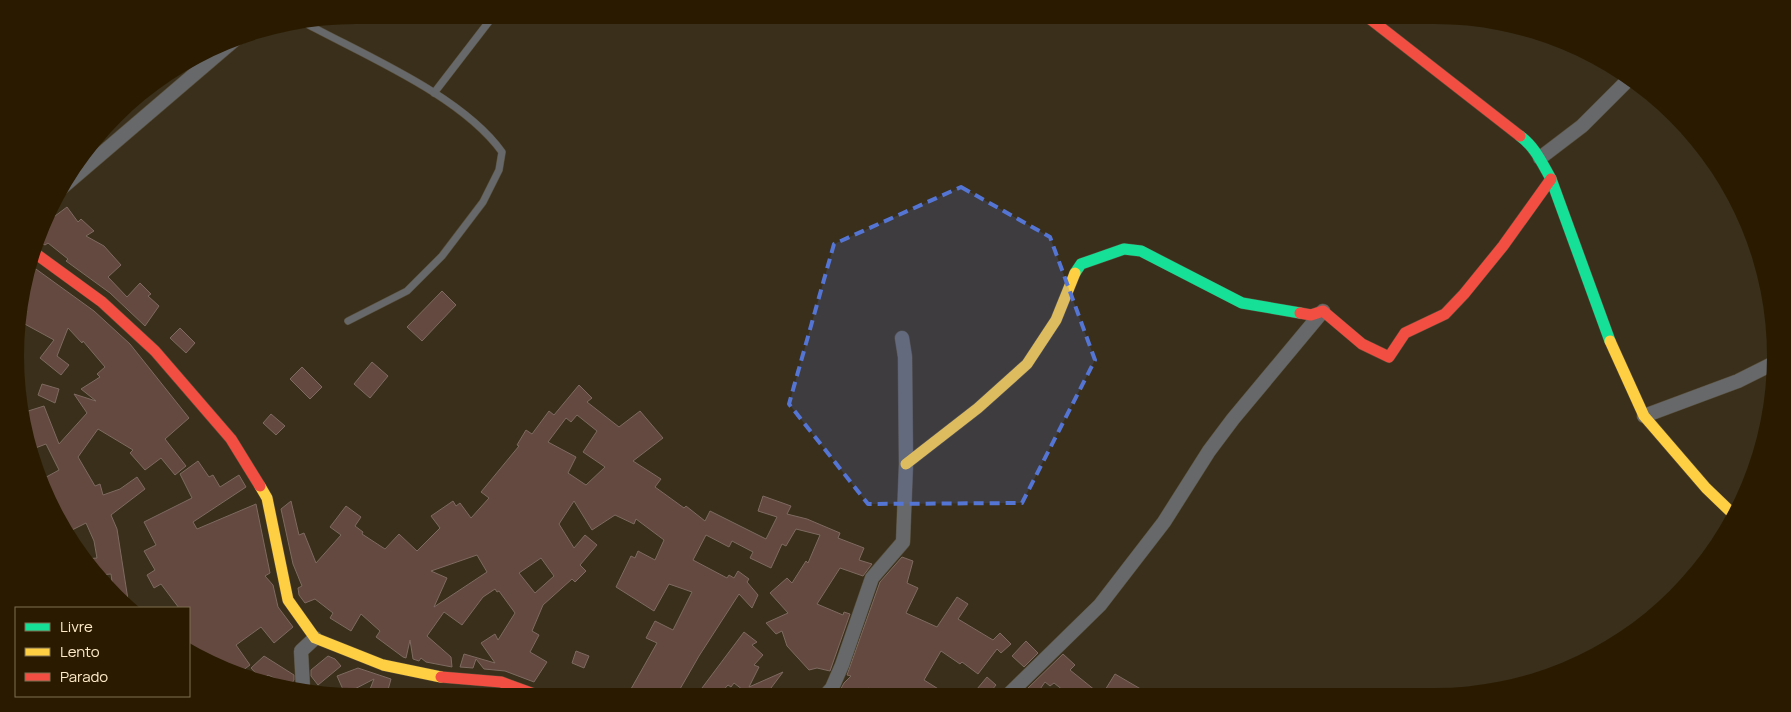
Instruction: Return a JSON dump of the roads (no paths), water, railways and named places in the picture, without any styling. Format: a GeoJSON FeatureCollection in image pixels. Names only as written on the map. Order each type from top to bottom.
{"type":"FeatureCollection","features":[{"type":"Feature","properties":{"kind":"street"},"geometry":{"type":"LineString","coordinates":[[1376,24],[1528,143],[1540,158],[1551,179],[1616,358],[1644,416],[1706,488],[1729,510]]}},
{"type":"Feature","properties":{"kind":"street"},"geometry":{"type":"LineString","coordinates":[[78,174],[218,54]]}},
{"type":"Feature","properties":{"kind":"street"},"geometry":{"type":"LineString","coordinates":[[1540,158],[1582,126],[1625,83]]}},
{"type":"Feature","properties":{"kind":"street"},"geometry":{"type":"LineString","coordinates":[[1323,311],[1376,354],[1390,357],[1396,352],[1400,338],[1411,329],[1448,312],[1484,273],[1551,179]]}},
{"type":"Feature","properties":{"kind":"street"},"geometry":{"type":"LineString","coordinates":[[906,464],[978,408],[1027,364],[1056,320],[1073,274],[1081,264],[1107,253],[1124,248],[1141,251],[1242,303],[1311,315],[1323,311]]}},
{"type":"Feature","properties":{"kind":"street"},"geometry":{"type":"LineString","coordinates":[[39,256],[102,302],[154,351],[231,439],[267,498],[288,600],[305,620],[315,638],[384,666],[444,678],[501,682],[519,688]]}},
{"type":"Feature","properties":{"kind":"street"},"geometry":{"type":"LineString","coordinates":[[1015,688],[1100,605],[1164,522],[1209,451],[1233,419],[1323,311]]}},
{"type":"Feature","properties":{"kind":"street"},"geometry":{"type":"LineString","coordinates":[[832,688],[842,666],[872,578],[903,542],[906,464],[905,357],[902,338]]}},
{"type":"Feature","properties":{"kind":"street"},"geometry":{"type":"LineString","coordinates":[[1644,416],[1738,381],[1767,366]]}},
{"type":"Feature","properties":{"kind":"street"},"geometry":{"type":"LineString","coordinates":[[303,684],[301,651],[315,638]]}},
{"type":"Feature","properties":{"kind":"lane"},"geometry":{"type":"LineString","coordinates":[[434,93],[487,24]]}},
{"type":"Feature","properties":{"kind":"lane"},"geometry":{"type":"LineString","coordinates":[[311,27],[434,93],[475,121],[491,137],[502,152],[499,170],[483,202],[442,256],[407,291],[348,321]]}}]}
